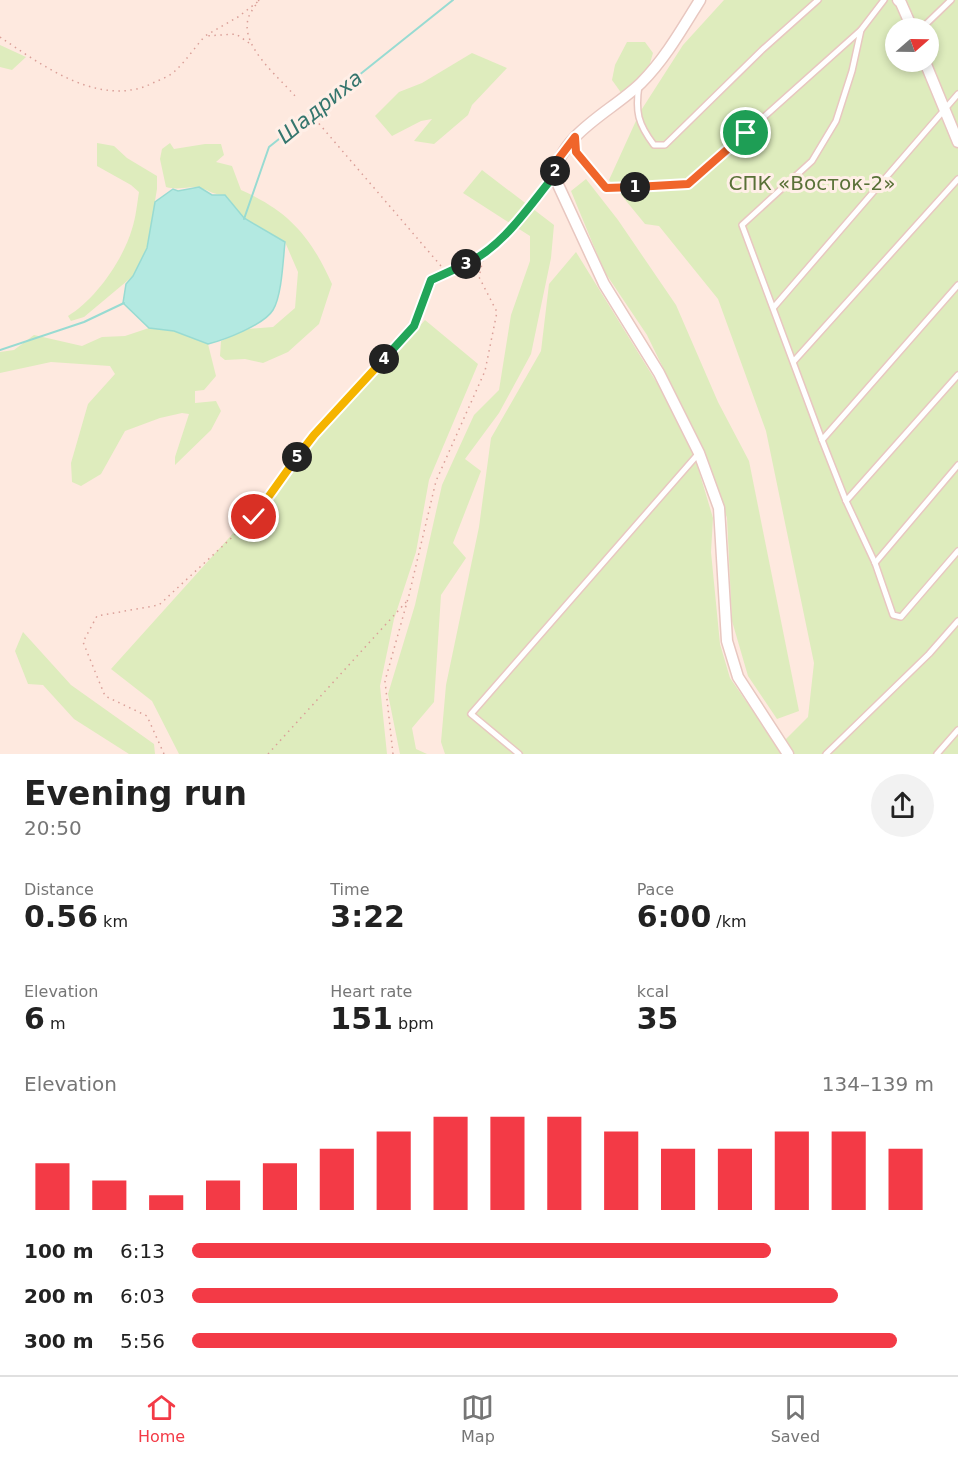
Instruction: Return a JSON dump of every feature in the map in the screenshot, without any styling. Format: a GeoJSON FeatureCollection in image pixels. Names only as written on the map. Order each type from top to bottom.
{"type":"FeatureCollection","features":[{"type":"Feature","properties":{"kind":"street"},"geometry":{"type":"LineString","coordinates":[[700,0],[666,56],[640,84],[575,137],[556,162],[554,176],[604,285],[659,373],[699,453],[719,508],[727,641],[738,677],[788,754]]}},
{"type":"Feature","properties":{"kind":"street"},"geometry":{"type":"LineString","coordinates":[[898,0],[908,18]]}},
{"type":"Feature","properties":{"kind":"street"},"geometry":{"type":"LineString","coordinates":[[929,72],[958,142]]}},
{"type":"Feature","properties":{"kind":"lane"},"geometry":{"type":"LineString","coordinates":[[640,84],[637,102],[640,127],[654,145],[665,145],[762,50],[818,0]]}},
{"type":"Feature","properties":{"kind":"lane"},"geometry":{"type":"LineString","coordinates":[[575,137],[576,152],[606,188],[688,184],[861,30],[884,0]]}},
{"type":"Feature","properties":{"kind":"lane"},"geometry":{"type":"LineString","coordinates":[[932,18],[951,0]]}},
{"type":"Feature","properties":{"kind":"lane"},"geometry":{"type":"LineString","coordinates":[[861,30],[852,71],[836,122],[812,161],[742,225],[846,501],[876,563],[892,615],[901,617],[958,551]]}},
{"type":"Feature","properties":{"kind":"lane"},"geometry":{"type":"LineString","coordinates":[[774,307],[958,94]]}},
{"type":"Feature","properties":{"kind":"lane"},"geometry":{"type":"LineString","coordinates":[[794,361],[958,180]]}},
{"type":"Feature","properties":{"kind":"lane"},"geometry":{"type":"LineString","coordinates":[[822,440],[958,285]]}},
{"type":"Feature","properties":{"kind":"lane"},"geometry":{"type":"LineString","coordinates":[[846,501],[958,375]]}},
{"type":"Feature","properties":{"kind":"lane"},"geometry":{"type":"LineString","coordinates":[[519,754],[471,714],[699,453]]}},
{"type":"Feature","properties":{"kind":"lane"},"geometry":{"type":"LineString","coordinates":[[876,563],[958,465]]}},
{"type":"Feature","properties":{"kind":"lane"},"geometry":{"type":"LineString","coordinates":[[826,754],[929,654],[958,621]]}},
{"type":"Feature","properties":{"kind":"lane"},"geometry":{"type":"LineString","coordinates":[[937,754],[958,730]]}},
{"type":"Feature","properties":{"kind":"path"},"geometry":{"type":"LineString","coordinates":[[0,37],[33,59],[91,89],[126,92],[148,86],[174,73],[205,36],[260,0]]}},
{"type":"Feature","properties":{"kind":"path"},"geometry":{"type":"LineString","coordinates":[[250,43],[248,17],[260,0]]}},
{"type":"Feature","properties":{"kind":"path"},"geometry":{"type":"LineString","coordinates":[[205,36],[236,34],[250,43],[265,65],[295,96]]}},
{"type":"Feature","properties":{"kind":"path"},"geometry":{"type":"LineString","coordinates":[[315,119],[447,273]]}},
{"type":"Feature","properties":{"kind":"path"},"geometry":{"type":"LineString","coordinates":[[164,754],[147,716],[105,696],[83,642],[98,616],[159,605],[254,517],[314,435],[414,326],[431,280],[484,254],[505,236],[554,176]]}},
{"type":"Feature","properties":{"kind":"path"},"geometry":{"type":"LineString","coordinates":[[393,754],[385,681],[436,481],[485,371],[497,312],[479,277],[484,254]]}},
{"type":"Feature","properties":{"kind":"path"},"geometry":{"type":"LineString","coordinates":[[268,754],[407,600]]}},
{"type":"Feature","properties":{"kind":"green space","name":"СПК «Восток-2»"},"geometry":{"type":"Polygon","coordinates":[[[724,0],[958,0],[958,754],[445,754],[441,742],[446,685],[479,527],[491,438],[541,351],[549,284],[576,252],[665,396],[696,461],[713,518],[711,552],[720,644],[730,678],[778,747],[808,717],[814,663],[766,431],[718,299],[659,226],[645,224],[609,180],[640,112],[683,45],[724,0]]]}},
{"type":"Feature","properties":{"kind":"green space"},"geometry":{"type":"Polygon","coordinates":[[[627,42],[645,42],[653,53],[648,70],[622,94],[612,80],[615,65],[627,42]]]}},
{"type":"Feature","properties":{"kind":"green space"},"geometry":{"type":"Polygon","coordinates":[[[0,45],[26,57],[12,70],[0,67],[0,45]]]}},
{"type":"Feature","properties":{"kind":"green space"},"geometry":{"type":"Polygon","coordinates":[[[472,53],[507,68],[472,105],[468,115],[434,144],[414,141],[432,119],[421,121],[392,136],[375,116],[399,92],[422,83],[472,53]]]}},
{"type":"Feature","properties":{"kind":"green space"},"geometry":{"type":"Polygon","coordinates":[[[97,143],[114,146],[127,158],[157,176],[157,189],[147,248],[133,276],[84,317],[71,321],[68,316],[98,290],[122,253],[133,224],[139,192],[97,166],[97,143]]]}},
{"type":"Feature","properties":{"kind":"green space"},"geometry":{"type":"Polygon","coordinates":[[[170,143],[174,149],[221,144],[224,155],[216,162],[232,166],[241,190],[273,207],[297,227],[316,252],[332,284],[319,324],[288,352],[263,363],[245,359],[225,360],[220,356],[221,341],[248,329],[273,327],[295,308],[298,272],[285,242],[244,218],[225,195],[197,187],[166,187],[160,159],[162,149],[170,143]]]}},
{"type":"Feature","properties":{"kind":"green space"},"geometry":{"type":"Polygon","coordinates":[[[482,170],[554,225],[551,258],[531,354],[499,413],[465,459],[481,471],[453,543],[466,558],[441,595],[434,702],[412,728],[416,749],[427,754],[400,754],[388,694],[415,605],[442,485],[474,415],[499,390],[511,315],[530,261],[530,236],[463,193],[482,170]]]}},
{"type":"Feature","properties":{"kind":"green space"},"geometry":{"type":"Polygon","coordinates":[[[586,179],[618,220],[676,305],[718,402],[749,461],[799,711],[777,719],[748,676],[732,621],[727,518],[706,456],[647,335],[604,271],[571,191],[586,179]]]}},
{"type":"Feature","properties":{"kind":"green space"},"geometry":{"type":"Polygon","coordinates":[[[425,320],[478,364],[429,480],[416,552],[394,619],[380,686],[387,754],[179,754],[152,701],[111,669],[425,320]]]}},
{"type":"Feature","properties":{"kind":"green space"},"geometry":{"type":"Polygon","coordinates":[[[149,328],[174,331],[208,344],[216,376],[204,390],[195,391],[195,403],[216,401],[221,411],[211,430],[175,465],[175,457],[189,414],[182,413],[160,418],[125,431],[101,474],[81,486],[72,482],[71,463],[88,404],[115,374],[110,366],[51,362],[0,373],[0,352],[14,350],[34,335],[82,346],[102,337],[125,336],[149,328]]]}},
{"type":"Feature","properties":{"kind":"green space"},"geometry":{"type":"Polygon","coordinates":[[[23,632],[71,685],[154,744],[155,754],[129,754],[74,719],[43,685],[28,684],[15,651],[23,632]]]}},
{"type":"Feature","properties":{"kind":"water"},"geometry":{"type":"Polygon","coordinates":[[[199,187],[212,195],[225,195],[244,218],[285,242],[280,287],[273,310],[253,326],[208,344],[174,331],[149,328],[123,303],[126,284],[133,276],[147,248],[155,202],[173,189],[178,191],[199,187]]]}},
{"type":"Feature","properties":{"kind":"waterway","name":"Шадриха"},"geometry":{"type":"LineString","coordinates":[[244,219],[269,147],[453,0]]}},
{"type":"Feature","properties":{"kind":"waterway","name":"Шадриха"},"geometry":{"type":"LineString","coordinates":[[0,350],[84,322],[124,303]]}},
{"type":"Feature","properties":{"kind":"route"},"geometry":{"type":"LineString","coordinates":[[254,517],[314,435],[414,326],[431,280],[471,262],[505,236],[554,176],[556,162],[575,137],[576,152],[606,188],[626,188],[688,184],[746,133]]}}]}
